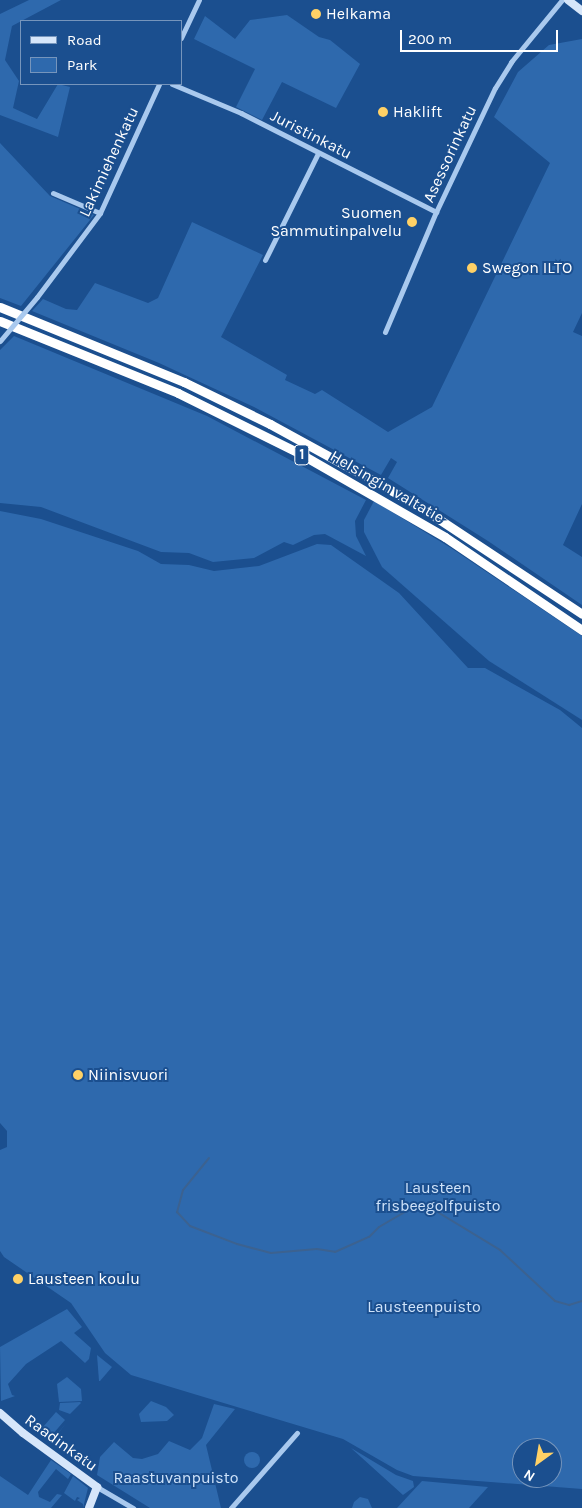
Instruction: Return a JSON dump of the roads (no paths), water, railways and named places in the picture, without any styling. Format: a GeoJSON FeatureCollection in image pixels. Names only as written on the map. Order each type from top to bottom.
{"type":"FeatureCollection","features":[{"type":"Feature","properties":{"kind":"highway","name":"Helsingin valtatie"},"geometry":{"type":"LineString","coordinates":[[0,307],[175,378],[270,424],[416,504],[582,614]]}},
{"type":"Feature","properties":{"kind":"highway","name":"Helsingin valtatie"},"geometry":{"type":"LineString","coordinates":[[0,320],[178,393],[299,453],[445,537],[582,630]]}},
{"type":"Feature","properties":{"kind":"street"},"geometry":{"type":"LineString","coordinates":[[182,36],[199,0]]}},
{"type":"Feature","properties":{"kind":"street","name":"Asessorinkatu"},"geometry":{"type":"LineString","coordinates":[[385,332],[436,212],[495,88],[511,62],[562,0]]}},
{"type":"Feature","properties":{"kind":"street"},"geometry":{"type":"LineString","coordinates":[[568,0],[582,11]]}},
{"type":"Feature","properties":{"kind":"street","name":"Lakimiehenkatu"},"geometry":{"type":"LineString","coordinates":[[0,341],[37,297],[100,214],[159,85]]}},
{"type":"Feature","properties":{"kind":"street","name":"Juristinkatu"},"geometry":{"type":"LineString","coordinates":[[174,85],[241,113],[436,212]]}},
{"type":"Feature","properties":{"kind":"street"},"geometry":{"type":"LineString","coordinates":[[265,260],[318,153]]}},
{"type":"Feature","properties":{"kind":"street"},"geometry":{"type":"LineString","coordinates":[[53,193],[100,214]]}},
{"type":"Feature","properties":{"kind":"street","name":"Raadinkatu"},"geometry":{"type":"LineString","coordinates":[[0,1413],[22,1434],[97,1486],[133,1508]]}},
{"type":"Feature","properties":{"kind":"street"},"geometry":{"type":"LineString","coordinates":[[231,1508],[297,1433]]}},
{"type":"Feature","properties":{"kind":"street"},"geometry":{"type":"LineString","coordinates":[[89,1508],[97,1486]]}},
{"type":"Feature","properties":{"kind":"waterway"},"geometry":{"type":"LineString","coordinates":[[209,1158],[183,1190],[177,1212],[190,1226],[237,1244],[271,1253],[317,1249],[335,1252],[369,1237],[379,1227],[417,1205],[426,1205],[500,1250],[555,1301],[569,1305],[582,1301]]}},
{"type":"Feature","properties":{"kind":"place","name":"Helkama"},"geometry":{"type":"Point","coordinates":[316,14]}},
{"type":"Feature","properties":{"kind":"place","name":"Haklift"},"geometry":{"type":"Point","coordinates":[383,112]}},
{"type":"Feature","properties":{"kind":"place","name":"Suomen Sammutinpalvelu"},"geometry":{"type":"Point","coordinates":[412,222]}},
{"type":"Feature","properties":{"kind":"place","name":"Swegon ILTO"},"geometry":{"type":"Point","coordinates":[472,268]}},
{"type":"Feature","properties":{"kind":"place","name":"Niinisvuori"},"geometry":{"type":"Point","coordinates":[78,1075]}},
{"type":"Feature","properties":{"kind":"place","name":"Lausteen koulu"},"geometry":{"type":"Point","coordinates":[18,1279]}},
{"type":"Feature","properties":{"kind":"park label","name":"Lausteen frisbeegolfpuisto"},"geometry":{"type":"Point","coordinates":[438,1197]}},
{"type":"Feature","properties":{"kind":"park label","name":"Lausteenpuisto"},"geometry":{"type":"Point","coordinates":[424,1307]}},
{"type":"Feature","properties":{"kind":"park label","name":"Raastuvanpuisto"},"geometry":{"type":"Point","coordinates":[176,1478]}}]}
